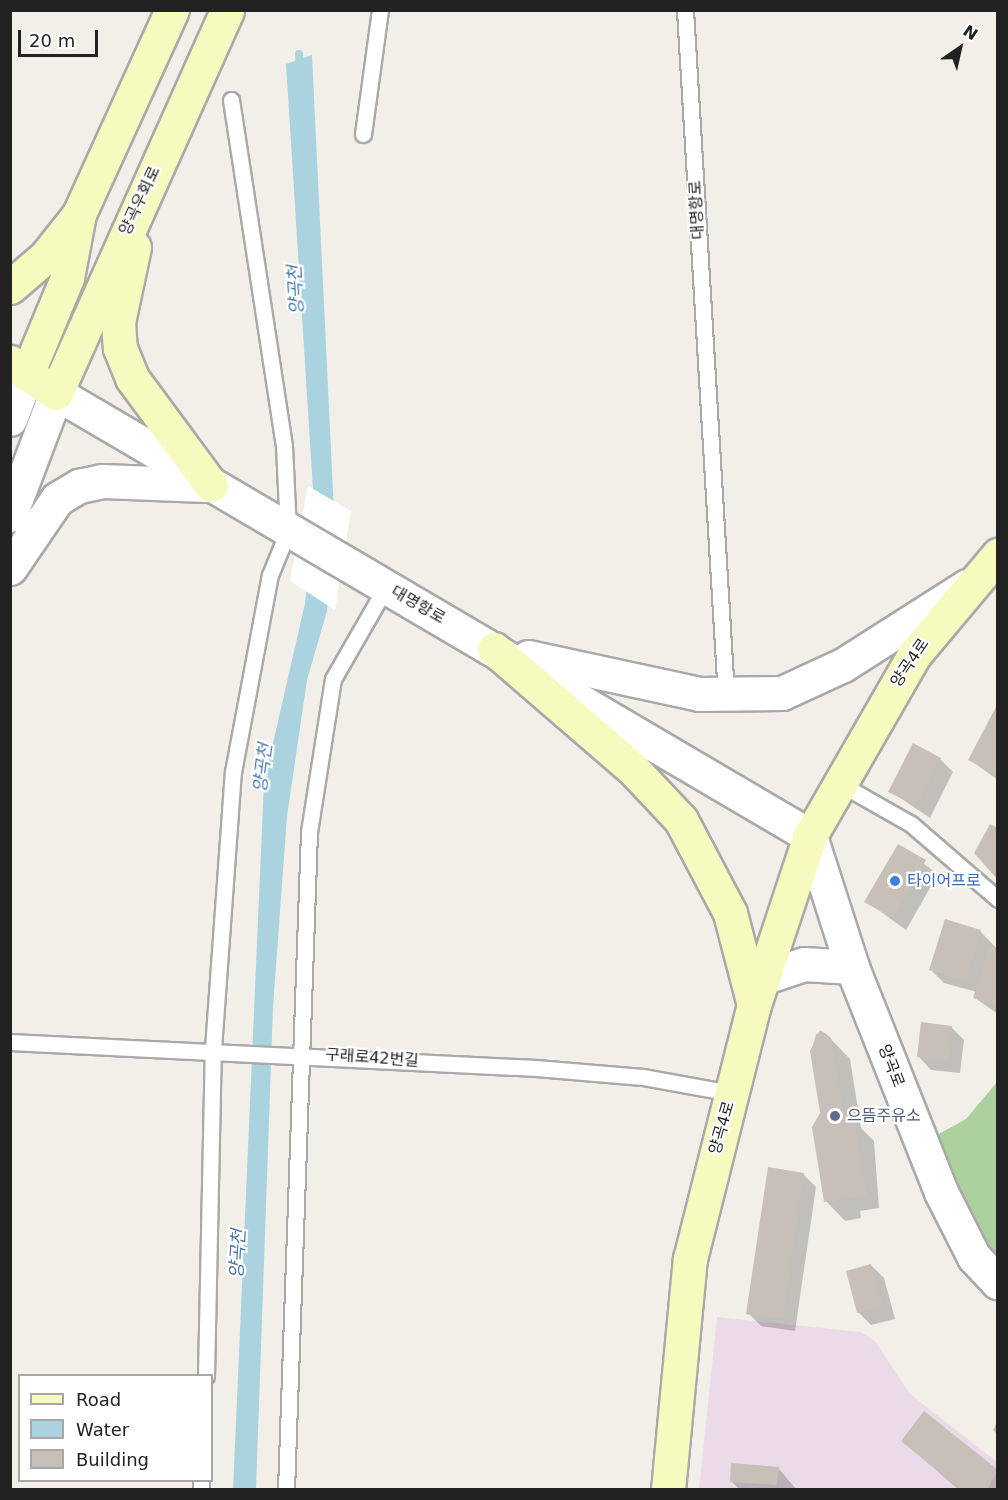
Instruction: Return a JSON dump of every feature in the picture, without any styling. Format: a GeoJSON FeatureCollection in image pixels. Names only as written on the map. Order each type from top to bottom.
{"type":"FeatureCollection","features":[{"type":"Feature","properties":{"kind":"main road"},"geometry":{"type":"LineString","coordinates":[[10,287],[46,256],[79,214],[172,10]]}},
{"type":"Feature","properties":{"kind":"main road","name":"양곡우회로"},"geometry":{"type":"LineString","coordinates":[[56,393],[227,10]]}},
{"type":"Feature","properties":{"kind":"main road"},"geometry":{"type":"LineString","coordinates":[[146,189],[118,322],[120,348],[132,378],[211,485]]}},
{"type":"Feature","properties":{"kind":"main road"},"geometry":{"type":"LineString","coordinates":[[16,368],[67,278],[79,214]]}},
{"type":"Feature","properties":{"kind":"main road","name":"대명항로"},"geometry":{"type":"LineString","coordinates":[[16,368],[56,393]]}},
{"type":"Feature","properties":{"kind":"main road","name":"양곡4로"},"geometry":{"type":"LineString","coordinates":[[668,1490],[690,1259],[759,991],[810,836],[837,782],[914,655],[967,586],[998,555]]}},
{"type":"Feature","properties":{"kind":"main road"},"geometry":{"type":"LineString","coordinates":[[494,649],[633,770],[681,820],[730,913],[759,991]]}},
{"type":"Feature","properties":{"kind":"street"},"geometry":{"type":"LineString","coordinates":[[10,418],[16,368]]}},
{"type":"Feature","properties":{"kind":"street"},"geometry":{"type":"LineString","coordinates":[[10,515],[56,393]]}},
{"type":"Feature","properties":{"kind":"street","name":"대명항로"},"geometry":{"type":"LineString","coordinates":[[56,393],[810,836]]}},
{"type":"Feature","properties":{"kind":"street"},"geometry":{"type":"LineString","coordinates":[[10,568],[57,499],[79,486],[136,481],[211,485]]}},
{"type":"Feature","properties":{"kind":"street"},"geometry":{"type":"LineString","coordinates":[[494,649],[638,683],[726,697],[774,694],[806,685],[967,586]]}},
{"type":"Feature","properties":{"kind":"street","name":"양곡로"},"geometry":{"type":"LineString","coordinates":[[810,836],[852,967],[953,1219],[974,1257],[998,1283]]}},
{"type":"Feature","properties":{"kind":"street"},"geometry":{"type":"LineString","coordinates":[[759,991],[804,963],[852,967]]}},
{"type":"Feature","properties":{"kind":"lane"},"geometry":{"type":"LineString","coordinates":[[363,134],[380,10]]}},
{"type":"Feature","properties":{"kind":"lane","name":"대명항로"},"geometry":{"type":"LineString","coordinates":[[686,10],[726,697]]}},
{"type":"Feature","properties":{"kind":"lane"},"geometry":{"type":"LineString","coordinates":[[206,1374],[213,1048],[233,771],[270,575],[293,534],[284,446],[231,100]]}},
{"type":"Feature","properties":{"kind":"lane"},"geometry":{"type":"LineString","coordinates":[[286,1490],[304,1054],[309,832],[329,701],[350,646],[386,587]]}},
{"type":"Feature","properties":{"kind":"lane"},"geometry":{"type":"LineString","coordinates":[[837,782],[911,824],[998,899]]}},
{"type":"Feature","properties":{"kind":"lane","name":"구래로42번길"},"geometry":{"type":"LineString","coordinates":[[10,1042],[213,1048],[643,1077],[732,1093]]}},
{"type":"Feature","properties":{"kind":"shaded area"},"geometry":{"type":"Polygon","coordinates":[[[717,1317],[861,1332],[875,1341],[909,1393],[997,1462],[997,1489],[699,1490],[717,1317]]]}},
{"type":"Feature","properties":{"kind":"green space"},"geometry":{"type":"Polygon","coordinates":[[[997,1082],[997,1260],[935,1147],[937,1135],[966,1119],[997,1082]]]}},
{"type":"Feature","properties":{"kind":"water"},"geometry":{"type":"Polygon","coordinates":[[[312,55],[335,533],[327,611],[307,680],[287,816],[273,1007],[256,1489],[233,1490],[264,783],[305,603],[315,521],[286,64],[312,55]]]}},
{"type":"Feature","properties":{"kind":"pier"},"geometry":{"type":"Polygon","coordinates":[[[308,486],[351,511],[335,610],[290,581],[308,486]]]}},
{"type":"Feature","properties":{"kind":"building"},"geometry":{"type":"Polygon","coordinates":[[[998,703],[998,775],[968,760],[998,703]]]}},
{"type":"Feature","properties":{"kind":"building"},"geometry":{"type":"Polygon","coordinates":[[[913,743],[941,758],[917,806],[888,792],[913,743]]]}},
{"type":"Feature","properties":{"kind":"building"},"geometry":{"type":"Polygon","coordinates":[[[990,824],[998,828],[998,880],[974,853],[990,824]]]}},
{"type":"Feature","properties":{"kind":"building","name":"타이어프로"},"geometry":{"type":"Polygon","coordinates":[[[898,844],[926,860],[893,918],[864,902],[898,844]]]}},
{"type":"Feature","properties":{"kind":"building"},"geometry":{"type":"Polygon","coordinates":[[[945,919],[981,930],[966,981],[929,970],[945,919]]]}},
{"type":"Feature","properties":{"kind":"building"},"geometry":{"type":"Polygon","coordinates":[[[990,946],[998,948],[997,1006],[973,998],[990,946]]]}},
{"type":"Feature","properties":{"kind":"building"},"geometry":{"type":"Polygon","coordinates":[[[921,1022],[952,1026],[948,1061],[917,1057],[921,1022]]]}},
{"type":"Feature","properties":{"kind":"building","name":"으뜸주유소"},"geometry":{"type":"Polygon","coordinates":[[[820,1030],[831,1038],[843,1109],[855,1120],[867,1196],[824,1202],[812,1127],[820,1113],[810,1051],[820,1030]]]}},
{"type":"Feature","properties":{"kind":"building"},"geometry":{"type":"Polygon","coordinates":[[[768,1167],[804,1173],[783,1319],[746,1314],[768,1167]]]}},
{"type":"Feature","properties":{"kind":"building"},"geometry":{"type":"Polygon","coordinates":[[[871,1264],[883,1306],[857,1313],[846,1271],[871,1264]]]}},
{"type":"Feature","properties":{"kind":"building"},"geometry":{"type":"Polygon","coordinates":[[[924,1411],[998,1470],[987,1490],[961,1490],[901,1441],[924,1411]]]}},
{"type":"Feature","properties":{"kind":"building"},"geometry":{"type":"Polygon","coordinates":[[[731,1463],[779,1467],[777,1485],[730,1482],[731,1463]]]}},
{"type":"Feature","properties":{"kind":"waterway","name":"양곡천"},"geometry":{"type":"LineString","coordinates":[[299,54],[300,70]]}},
{"type":"Feature","properties":{"kind":"place","name":"타이어프로"},"geometry":{"type":"Point","coordinates":[895,881]}},
{"type":"Feature","properties":{"kind":"place","name":"으뜸주유소"},"geometry":{"type":"Point","coordinates":[835,1116]}}]}
